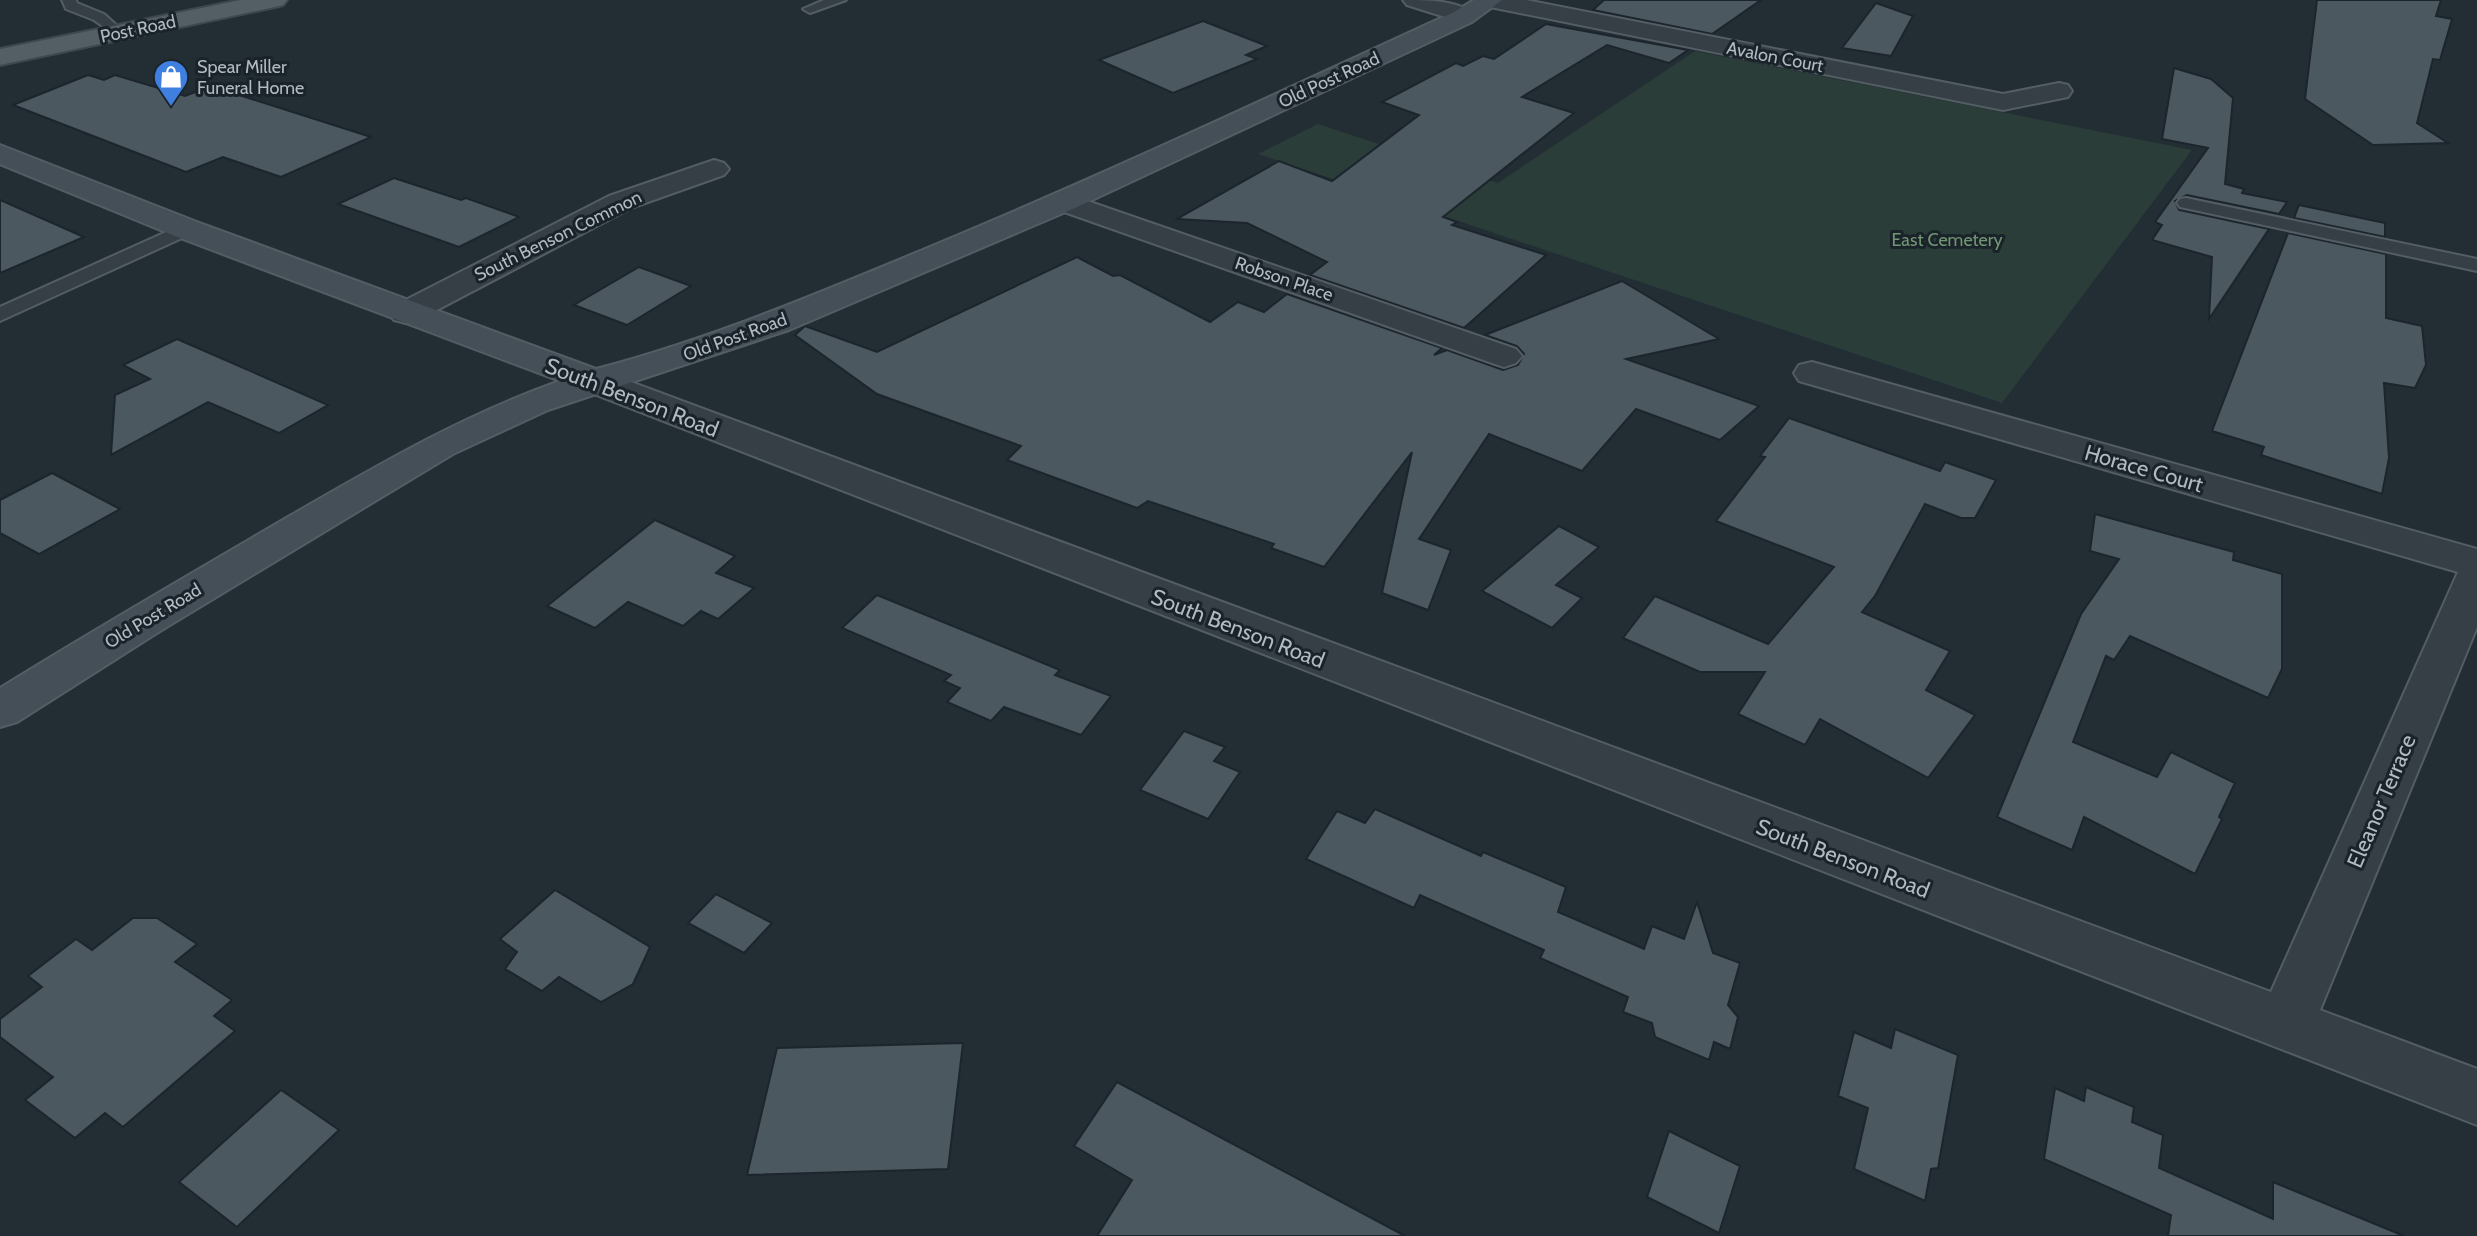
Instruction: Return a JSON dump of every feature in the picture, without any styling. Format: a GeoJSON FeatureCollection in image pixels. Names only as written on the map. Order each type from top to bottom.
{"type":"FeatureCollection","features":[{"type":"Feature","properties":{"kind":"main road","name":"Post Road"},"geometry":{"type":"LineString","coordinates":[[0,57],[275,0]]}},
{"type":"Feature","properties":{"kind":"street"},"geometry":{"type":"LineString","coordinates":[[1415,0],[1464,16]]}},
{"type":"Feature","properties":{"kind":"street","name":"Old Post Road"},"geometry":{"type":"LineString","coordinates":[[0,710],[144,620],[439,446],[535,402],[777,323],[1064,202],[1464,16],[1490,0]]}},
{"type":"Feature","properties":{"kind":"street","name":"Avalon Court"},"geometry":{"type":"LineString","coordinates":[[1490,0],[2003,102],[2059,91]]}},
{"type":"Feature","properties":{"kind":"street","name":"South Benson Road"},"geometry":{"type":"LineString","coordinates":[[5,161],[594,381],[2477,1097]]}},
{"type":"Feature","properties":{"kind":"street","name":"South Benson Common"},"geometry":{"type":"LineString","coordinates":[[406,313],[620,202],[714,169]]}},
{"type":"Feature","properties":{"kind":"street","name":"Robson Place"},"geometry":{"type":"LineString","coordinates":[[1064,202],[1504,356]]}},
{"type":"Feature","properties":{"kind":"street","name":"Horace Court"},"geometry":{"type":"LineString","coordinates":[[1812,373],[2477,563]]}},
{"type":"Feature","properties":{"kind":"street","name":"Eleanor Terrace"},"geometry":{"type":"LineString","coordinates":[[2285,1026],[2477,575]]}},
{"type":"Feature","properties":{"kind":"lane"},"geometry":{"type":"LineString","coordinates":[[69,0],[71,6],[99,17],[118,33]]}},
{"type":"Feature","properties":{"kind":"lane"},"geometry":{"type":"LineString","coordinates":[[810,9],[839,0]]}},
{"type":"Feature","properties":{"kind":"lane"},"geometry":{"type":"LineString","coordinates":[[2186,203],[2477,265]]}},
{"type":"Feature","properties":{"kind":"lane"},"geometry":{"type":"LineString","coordinates":[[4,313],[186,229]]}},
{"type":"Feature","properties":{"kind":"green space","name":"East Cemetery"},"geometry":{"type":"Polygon","coordinates":[[[1695,51],[2192,150],[2002,403],[1258,154],[1318,124],[1498,183],[1695,51]]]}},
{"type":"Feature","properties":{"kind":"building"},"geometry":{"type":"Polygon","coordinates":[[[1604,0],[1761,0],[1712,34],[1593,10],[1604,0]]]}},
{"type":"Feature","properties":{"kind":"building"},"geometry":{"type":"Polygon","coordinates":[[[2317,0],[2441,0],[2436,16],[2452,19],[2440,60],[2433,59],[2417,123],[2448,143],[2373,145],[2305,99],[2317,0]]]}},
{"type":"Feature","properties":{"kind":"building"},"geometry":{"type":"Polygon","coordinates":[[[1876,3],[1913,16],[1891,56],[1842,48],[1876,3]]]}},
{"type":"Feature","properties":{"kind":"building"},"geometry":{"type":"Polygon","coordinates":[[[1203,21],[1267,46],[1246,55],[1257,59],[1173,93],[1099,60],[1203,21]]]}},
{"type":"Feature","properties":{"kind":"building"},"geometry":{"type":"Polygon","coordinates":[[[1546,24],[1688,50],[1669,63],[1607,45],[1522,97],[1574,113],[1443,217],[1457,222],[1452,225],[1546,255],[1464,328],[1310,275],[1327,262],[1247,223],[1177,219],[1279,161],[1332,181],[1419,115],[1382,102],[1456,63],[1463,66],[1483,56],[1494,59],[1546,24]]]}},
{"type":"Feature","properties":{"kind":"building"},"geometry":{"type":"Polygon","coordinates":[[[2174,68],[2211,79],[2233,98],[2225,184],[2244,189],[2242,193],[2287,202],[2279,214],[2187,195],[2175,201],[2179,210],[2269,229],[2209,319],[2212,257],[2152,240],[2162,225],[2155,222],[2208,148],[2162,139],[2174,68]]]}},
{"type":"Feature","properties":{"kind":"building"},"geometry":{"type":"Polygon","coordinates":[[[88,75],[104,80],[115,75],[185,96],[211,86],[371,137],[281,177],[223,157],[186,172],[13,105],[88,75]]]}},
{"type":"Feature","properties":{"kind":"building"},"geometry":{"type":"Polygon","coordinates":[[[394,178],[519,217],[459,247],[338,204],[394,178]]]}},
{"type":"Feature","properties":{"kind":"building"},"geometry":{"type":"Polygon","coordinates":[[[0,200],[84,237],[0,273],[0,200]]]}},
{"type":"Feature","properties":{"kind":"building"},"geometry":{"type":"Polygon","coordinates":[[[2299,205],[2385,223],[2385,237],[2294,218],[2299,205]]]}},
{"type":"Feature","properties":{"kind":"building"},"geometry":{"type":"Polygon","coordinates":[[[2288,233],[2386,254],[2386,318],[2422,326],[2426,365],[2415,388],[2384,383],[2389,458],[2382,494],[2261,455],[2264,447],[2212,431],[2288,233]]]}},
{"type":"Feature","properties":{"kind":"building"},"geometry":{"type":"Polygon","coordinates":[[[1077,257],[1113,276],[1120,275],[1210,322],[1238,302],[1264,312],[1287,294],[1442,348],[1434,355],[1447,350],[1503,370],[1518,365],[1524,354],[1517,346],[1485,335],[1622,281],[1719,339],[1626,359],[1759,406],[1720,440],[1636,409],[1582,471],[1489,434],[1419,539],[1451,550],[1428,610],[1382,593],[1412,452],[1324,567],[1271,548],[1274,544],[1148,501],[1137,508],[1007,460],[1021,446],[877,394],[795,335],[805,326],[877,352],[1077,257]]]}},
{"type":"Feature","properties":{"kind":"building"},"geometry":{"type":"Polygon","coordinates":[[[639,267],[691,286],[627,325],[574,305],[639,267]]]}},
{"type":"Feature","properties":{"kind":"building"},"geometry":{"type":"Polygon","coordinates":[[[177,339],[328,405],[279,433],[208,402],[111,455],[115,395],[150,379],[123,365],[177,339]]]}},
{"type":"Feature","properties":{"kind":"building"},"geometry":{"type":"Polygon","coordinates":[[[1789,418],[1940,471],[1945,462],[1996,480],[1975,518],[1961,518],[1925,504],[1875,596],[1862,612],[1950,651],[1926,690],[1975,715],[1928,778],[1820,719],[1805,745],[1738,714],[1765,672],[1700,672],[1623,638],[1655,596],[1768,644],[1834,567],[1716,521],[1765,457],[1760,456],[1789,418]]]}},
{"type":"Feature","properties":{"kind":"building"},"geometry":{"type":"Polygon","coordinates":[[[52,473],[120,509],[39,554],[0,533],[0,500],[52,473]]]}},
{"type":"Feature","properties":{"kind":"building"},"geometry":{"type":"Polygon","coordinates":[[[2095,514],[2234,552],[2233,560],[2282,574],[2282,669],[2268,698],[2130,636],[2114,660],[2106,656],[2073,742],[2157,777],[2171,752],[2235,783],[2219,817],[2222,819],[2195,874],[2084,817],[2072,850],[1997,817],[2081,614],[2119,559],[2090,551],[2095,514]]]}},
{"type":"Feature","properties":{"kind":"building"},"geometry":{"type":"Polygon","coordinates":[[[655,520],[735,556],[716,573],[754,588],[718,619],[701,611],[683,626],[628,602],[595,628],[547,606],[655,520]]]}},
{"type":"Feature","properties":{"kind":"building"},"geometry":{"type":"Polygon","coordinates":[[[1559,526],[1599,547],[1556,585],[1582,598],[1552,628],[1482,591],[1559,526]]]}},
{"type":"Feature","properties":{"kind":"building"},"geometry":{"type":"Polygon","coordinates":[[[877,595],[1060,670],[1055,675],[1111,696],[1081,735],[1004,707],[991,721],[947,702],[960,688],[944,681],[951,675],[842,628],[877,595]]]}},
{"type":"Feature","properties":{"kind":"building"},"geometry":{"type":"Polygon","coordinates":[[[1184,731],[1225,747],[1214,761],[1240,772],[1208,819],[1140,790],[1184,731]]]}},
{"type":"Feature","properties":{"kind":"building"},"geometry":{"type":"Polygon","coordinates":[[[1375,809],[1481,856],[1483,852],[1566,887],[1558,912],[1644,949],[1652,926],[1684,939],[1697,902],[1713,953],[1740,963],[1728,1005],[1738,1017],[1730,1049],[1714,1042],[1709,1060],[1655,1037],[1652,1023],[1623,1012],[1628,997],[1540,958],[1544,950],[1420,895],[1414,908],[1306,859],[1337,811],[1365,823],[1375,809]]]}},
{"type":"Feature","properties":{"kind":"building"},"geometry":{"type":"Polygon","coordinates":[[[555,890],[650,947],[633,984],[601,1002],[559,977],[542,991],[505,969],[517,952],[500,939],[555,890]]]}},
{"type":"Feature","properties":{"kind":"building"},"geometry":{"type":"Polygon","coordinates":[[[716,894],[772,923],[744,953],[688,923],[716,894]]]}},
{"type":"Feature","properties":{"kind":"building"},"geometry":{"type":"Polygon","coordinates":[[[133,918],[157,918],[197,944],[175,962],[232,1000],[214,1016],[235,1031],[123,1127],[105,1113],[75,1138],[25,1100],[53,1077],[0,1037],[0,1019],[42,987],[28,976],[76,939],[92,950],[133,918]]]}},
{"type":"Feature","properties":{"kind":"building"},"geometry":{"type":"Polygon","coordinates":[[[1895,1029],[1958,1055],[1938,1168],[1931,1169],[1925,1201],[1854,1169],[1868,1108],[1838,1096],[1854,1032],[1891,1048],[1895,1029]]]}},
{"type":"Feature","properties":{"kind":"building"},"geometry":{"type":"Polygon","coordinates":[[[963,1043],[948,1169],[747,1175],[777,1048],[963,1043]]]}},
{"type":"Feature","properties":{"kind":"building"},"geometry":{"type":"Polygon","coordinates":[[[1117,1082],[1405,1236],[1097,1236],[1132,1180],[1074,1146],[1117,1082]]]}},
{"type":"Feature","properties":{"kind":"building"},"geometry":{"type":"Polygon","coordinates":[[[2086,1087],[2134,1107],[2132,1122],[2163,1135],[2159,1168],[2273,1219],[2273,1182],[2404,1236],[2168,1236],[2171,1215],[2044,1159],[2055,1088],[2084,1101],[2086,1087]]]}},
{"type":"Feature","properties":{"kind":"building"},"geometry":{"type":"Polygon","coordinates":[[[281,1090],[339,1130],[237,1227],[179,1182],[281,1090]]]}},
{"type":"Feature","properties":{"kind":"building"},"geometry":{"type":"Polygon","coordinates":[[[1669,1131],[1740,1166],[1719,1233],[1647,1197],[1669,1131]]]}},
{"type":"Feature","properties":{"kind":"place","name":"Spear Miller Funeral Home"},"geometry":{"type":"Point","coordinates":[171,108]}}]}
